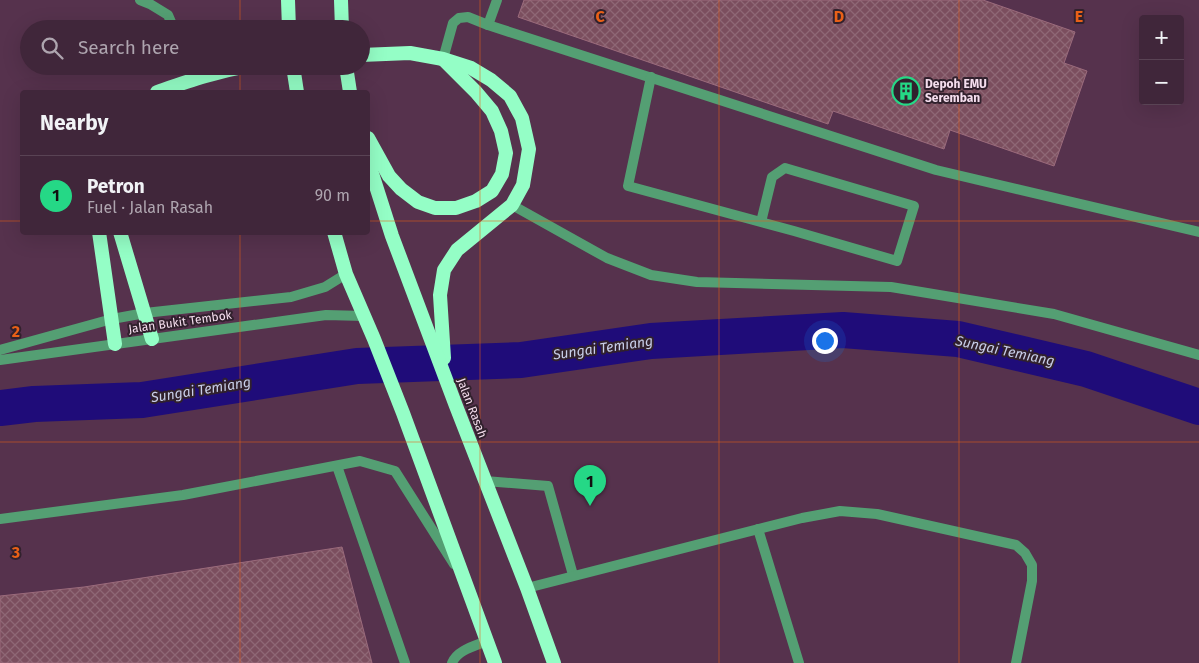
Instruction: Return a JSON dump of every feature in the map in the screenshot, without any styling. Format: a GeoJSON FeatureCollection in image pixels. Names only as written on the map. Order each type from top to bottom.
{"type":"FeatureCollection","features":[{"type":"Feature","properties":{"kind":"highway"},"geometry":{"type":"LineString","coordinates":[[288,0],[289,20]]}},
{"type":"Feature","properties":{"kind":"highway"},"geometry":{"type":"LineString","coordinates":[[341,0],[342,20]]}},
{"type":"Feature","properties":{"kind":"highway"},"geometry":{"type":"LineString","coordinates":[[370,55],[410,53],[443,59],[471,68],[491,80],[510,96],[522,118],[529,149],[523,185],[512,205],[457,250],[444,270],[435,332]]}},
{"type":"Feature","properties":{"kind":"highway"},"geometry":{"type":"LineString","coordinates":[[370,142],[389,176],[401,189],[418,202],[435,208],[456,208],[476,201],[492,191],[502,174],[506,152],[501,131],[492,110],[443,59]]}},
{"type":"Feature","properties":{"kind":"highway"},"geometry":{"type":"LineString","coordinates":[[160,90],[187,75]]}},
{"type":"Feature","properties":{"kind":"highway"},"geometry":{"type":"LineString","coordinates":[[294,75],[297,90]]}},
{"type":"Feature","properties":{"kind":"highway"},"geometry":{"type":"LineString","coordinates":[[347,75],[350,90]]}},
{"type":"Feature","properties":{"kind":"highway","name":"Jalan Rasah"},"geometry":{"type":"LineString","coordinates":[[370,171],[392,236],[435,332],[445,379],[527,588],[554,663]]}},
{"type":"Feature","properties":{"kind":"highway"},"geometry":{"type":"LineString","coordinates":[[99,235],[115,344]]}},
{"type":"Feature","properties":{"kind":"highway"},"geometry":{"type":"LineString","coordinates":[[121,235],[152,339]]}},
{"type":"Feature","properties":{"kind":"highway"},"geometry":{"type":"LineString","coordinates":[[335,235],[346,274],[403,413],[495,663]]}},
{"type":"Feature","properties":{"kind":"street"},"geometry":{"type":"LineString","coordinates":[[140,0],[168,15],[170,20]]}},
{"type":"Feature","properties":{"kind":"street"},"geometry":{"type":"LineString","coordinates":[[488,25],[497,0]]}},
{"type":"Feature","properties":{"kind":"street"},"geometry":{"type":"LineString","coordinates":[[443,59],[453,23],[460,18],[468,17],[936,170],[1199,232]]}},
{"type":"Feature","properties":{"kind":"street"},"geometry":{"type":"LineString","coordinates":[[651,77],[628,186],[897,260],[914,206],[785,168],[772,177],[761,222]]}},
{"type":"Feature","properties":{"kind":"street"},"geometry":{"type":"LineString","coordinates":[[512,205],[607,258],[650,275],[697,282],[891,287],[1054,314],[1199,355]]}},
{"type":"Feature","properties":{"kind":"street","name":"Jalan Bukit Tembok"},"geometry":{"type":"LineString","coordinates":[[0,350],[112,319],[145,313],[290,297],[325,287],[346,274]]}},
{"type":"Feature","properties":{"kind":"street","name":"Jalan Bukit Tembok"},"geometry":{"type":"LineString","coordinates":[[0,360],[326,315],[364,316]]}},
{"type":"Feature","properties":{"kind":"street"},"geometry":{"type":"LineString","coordinates":[[0,519],[182,495],[360,461],[395,472],[465,580]]}},
{"type":"Feature","properties":{"kind":"street"},"geometry":{"type":"LineString","coordinates":[[337,466],[405,663]]}},
{"type":"Feature","properties":{"kind":"street"},"geometry":{"type":"LineString","coordinates":[[485,481],[548,486],[573,576]]}},
{"type":"Feature","properties":{"kind":"street"},"geometry":{"type":"LineString","coordinates":[[527,588],[802,518],[840,511],[877,514],[1016,546],[1025,554],[1032,565],[1032,582],[1016,663]]}},
{"type":"Feature","properties":{"kind":"street"},"geometry":{"type":"LineString","coordinates":[[758,529],[799,663]]}},
{"type":"Feature","properties":{"kind":"street"},"geometry":{"type":"LineString","coordinates":[[452,663],[454,657],[487,641]]}},
{"type":"Feature","properties":{"kind":"building","name":"Depoh EMU Seremban"},"geometry":{"type":"Polygon","coordinates":[[[524,0],[983,0],[1075,32],[1064,63],[1087,71],[1054,166],[950,130],[944,149],[833,111],[828,124],[518,17],[524,0]]]}},
{"type":"Feature","properties":{"kind":"building"},"geometry":{"type":"Polygon","coordinates":[[[342,547],[372,663],[0,663],[0,596],[84,587],[342,547]]]}},
{"type":"Feature","properties":{"kind":"waterway","name":"Sungai Temiang"},"geometry":{"type":"LineString","coordinates":[[0,408],[34,404],[142,400],[357,366],[521,360],[651,341],[843,330],[958,339],[1086,369],[1199,407]]}},
{"type":"Feature","properties":{"kind":"place","name":"Depoh EMU Seremban"},"geometry":{"type":"Point","coordinates":[906,91]}},
{"type":"Feature","properties":{"kind":"place","name":"Petron"},"geometry":{"type":"Point","coordinates":[590,506]}}]}
